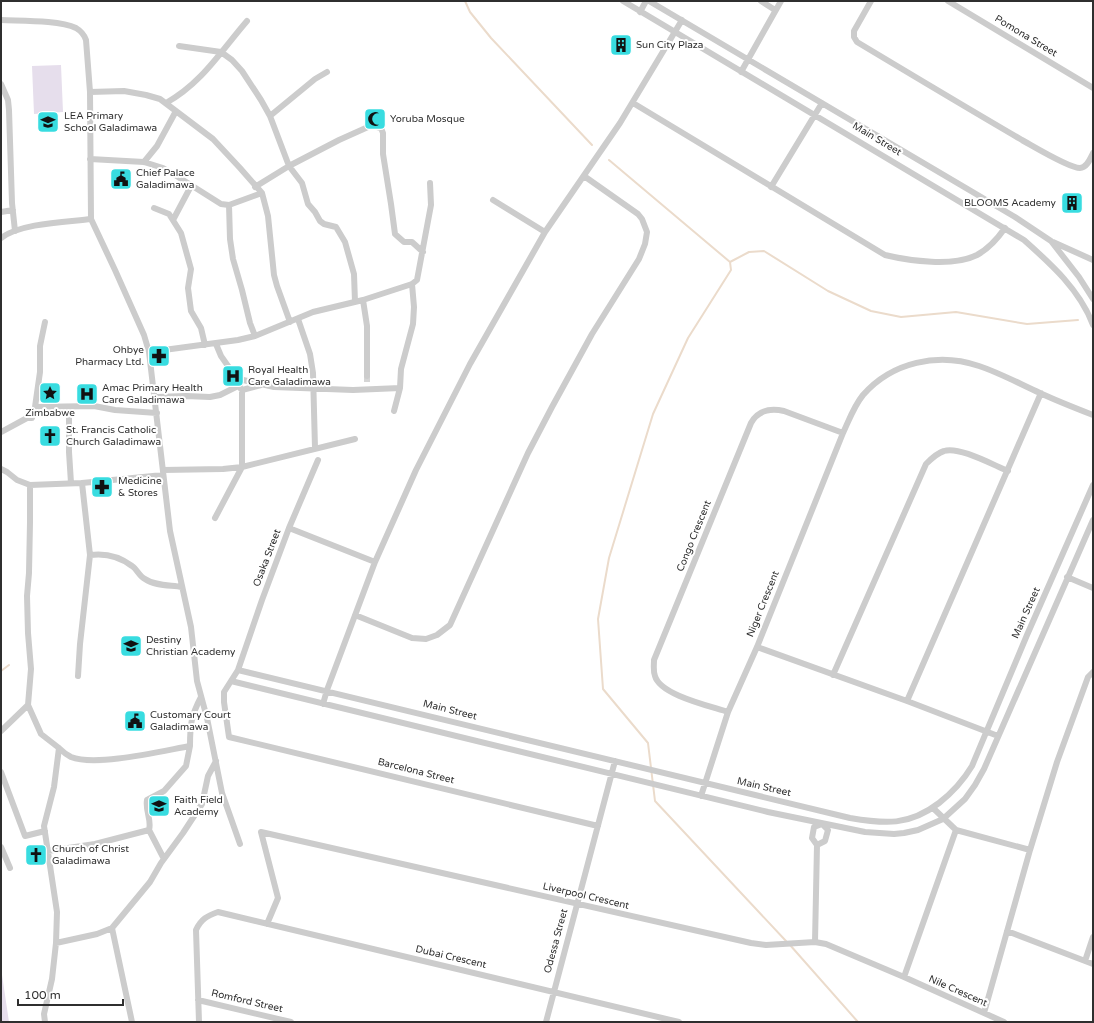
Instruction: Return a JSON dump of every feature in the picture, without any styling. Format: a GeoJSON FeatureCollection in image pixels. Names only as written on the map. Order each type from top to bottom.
{"type":"FeatureCollection","features":[{"type":"Feature","properties":{"kind":"street","name":"Main Street"},"geometry":{"type":"LineString","coordinates":[[623,1],[1024,240],[1045,258],[1067,281],[1079,299],[1091,310],[1093,325]]}},
{"type":"Feature","properties":{"kind":"street"},"geometry":{"type":"LineString","coordinates":[[640,12],[646,1]]}},
{"type":"Feature","properties":{"kind":"street","name":"Main Street"},"geometry":{"type":"LineString","coordinates":[[649,1],[1015,217],[1051,241],[1091,290],[1093,299]]}},
{"type":"Feature","properties":{"kind":"street"},"geometry":{"type":"LineString","coordinates":[[761,1],[776,10]]}},
{"type":"Feature","properties":{"kind":"street"},"geometry":{"type":"LineString","coordinates":[[741,72],[781,1]]}},
{"type":"Feature","properties":{"kind":"street"},"geometry":{"type":"LineString","coordinates":[[872,1],[854,31],[854,37],[857,42],[952,100],[1044,152],[1075,167],[1084,168],[1093,154]]}},
{"type":"Feature","properties":{"kind":"street","name":"Pomona Street"},"geometry":{"type":"LineString","coordinates":[[948,1],[1093,88]]}},
{"type":"Feature","properties":{"kind":"street"},"geometry":{"type":"LineString","coordinates":[[1,20],[57,24],[72,27],[84,34],[86,40],[90,92],[91,219],[144,335],[149,352],[156,397],[170,531],[191,627],[197,681],[222,793],[240,844]]}},
{"type":"Feature","properties":{"kind":"street"},"geometry":{"type":"LineString","coordinates":[[323,704],[375,562],[416,470],[470,364],[545,232],[633,103],[682,20]]}},
{"type":"Feature","properties":{"kind":"street"},"geometry":{"type":"LineString","coordinates":[[166,103],[176,97],[208,70],[247,21]]}},
{"type":"Feature","properties":{"kind":"street"},"geometry":{"type":"LineString","coordinates":[[179,46],[221,52],[232,60],[242,71],[270,116],[289,166],[302,183],[308,204],[315,212],[320,222],[336,227],[345,242],[354,274],[355,302]]}},
{"type":"Feature","properties":{"kind":"street"},"geometry":{"type":"LineString","coordinates":[[270,116],[309,83],[326,72]]}},
{"type":"Feature","properties":{"kind":"street"},"geometry":{"type":"LineString","coordinates":[[1,84],[8,100],[9,110],[15,231]]}},
{"type":"Feature","properties":{"kind":"street"},"geometry":{"type":"LineString","coordinates":[[90,92],[124,91],[160,99],[213,139],[240,168],[262,194],[268,216],[274,275],[290,322]]}},
{"type":"Feature","properties":{"kind":"street"},"geometry":{"type":"LineString","coordinates":[[633,103],[885,255],[942,261],[965,259],[983,251],[1005,228]]}},
{"type":"Feature","properties":{"kind":"street"},"geometry":{"type":"LineString","coordinates":[[771,187],[822,103]]}},
{"type":"Feature","properties":{"kind":"street"},"geometry":{"type":"LineString","coordinates":[[144,162],[157,146],[176,110]]}},
{"type":"Feature","properties":{"kind":"street"},"geometry":{"type":"LineString","coordinates":[[255,187],[289,166],[339,140],[368,127],[374,126],[381,128],[383,133],[382,154],[392,204],[395,234],[404,242],[412,242],[423,252]]}},
{"type":"Feature","properties":{"kind":"street"},"geometry":{"type":"LineString","coordinates":[[90,159],[144,162],[169,171],[221,204],[229,205],[262,194]]}},
{"type":"Feature","properties":{"kind":"street"},"geometry":{"type":"LineString","coordinates":[[355,615],[412,638],[426,639],[437,635],[450,625],[528,453],[592,334],[639,259],[647,238],[646,227],[638,214],[584,176]]}},
{"type":"Feature","properties":{"kind":"street"},"geometry":{"type":"LineString","coordinates":[[149,352],[216,344],[255,336],[313,312],[363,300],[412,284],[418,280],[423,252],[431,205],[430,183]]}},
{"type":"Feature","properties":{"kind":"street"},"geometry":{"type":"LineString","coordinates":[[173,220],[191,186]]}},
{"type":"Feature","properties":{"kind":"street"},"geometry":{"type":"LineString","coordinates":[[492,200],[545,232]]}},
{"type":"Feature","properties":{"kind":"street"},"geometry":{"type":"LineString","coordinates":[[229,205],[230,239],[233,259],[250,323],[255,336]]}},
{"type":"Feature","properties":{"kind":"street"},"geometry":{"type":"LineString","coordinates":[[154,208],[167,212],[182,233],[192,273],[188,288],[191,311],[201,328],[205,345]]}},
{"type":"Feature","properties":{"kind":"street"},"geometry":{"type":"LineString","coordinates":[[1,212],[13,210]]}},
{"type":"Feature","properties":{"kind":"street"},"geometry":{"type":"LineString","coordinates":[[1,238],[15,231],[37,226],[91,219]]}},
{"type":"Feature","properties":{"kind":"street"},"geometry":{"type":"LineString","coordinates":[[1051,241],[1093,260]]}},
{"type":"Feature","properties":{"kind":"street"},"geometry":{"type":"LineString","coordinates":[[394,411],[400,388],[401,369],[413,324],[414,307],[412,284]]}},
{"type":"Feature","properties":{"kind":"street"},"geometry":{"type":"LineString","coordinates":[[1079,299],[1091,290]]}},
{"type":"Feature","properties":{"kind":"street"},"geometry":{"type":"LineString","coordinates":[[363,300],[367,326],[367,376]]}},
{"type":"Feature","properties":{"kind":"street"},"geometry":{"type":"LineString","coordinates":[[298,319],[310,354],[313,387],[315,448]]}},
{"type":"Feature","properties":{"kind":"street"},"geometry":{"type":"LineString","coordinates":[[1,432],[27,418],[32,418],[35,407],[41,361],[40,346],[45,322]]}},
{"type":"Feature","properties":{"kind":"street"},"geometry":{"type":"LineString","coordinates":[[216,344],[221,356],[228,366],[243,380],[274,387],[313,387],[353,390],[367,386],[400,388]]}},
{"type":"Feature","properties":{"kind":"street","name":"Niger Crescent"},"geometry":{"type":"LineString","coordinates":[[701,796],[728,712],[757,647],[843,433],[862,396],[871,387],[895,370],[923,361],[947,359],[978,365],[1093,415]]}},
{"type":"Feature","properties":{"kind":"street"},"geometry":{"type":"LineString","coordinates":[[215,518],[242,467],[240,388],[243,380]]}},
{"type":"Feature","properties":{"kind":"street"},"geometry":{"type":"LineString","coordinates":[[156,397],[210,397],[240,388],[262,384]]}},
{"type":"Feature","properties":{"kind":"street"},"geometry":{"type":"LineString","coordinates":[[907,701],[1041,393]]}},
{"type":"Feature","properties":{"kind":"street"},"geometry":{"type":"LineString","coordinates":[[35,407],[94,406],[115,410],[157,413]]}},
{"type":"Feature","properties":{"kind":"street"},"geometry":{"type":"LineString","coordinates":[[69,407],[71,482]]}},
{"type":"Feature","properties":{"kind":"street","name":"Congo Crescent"},"geometry":{"type":"LineString","coordinates":[[728,712],[674,694],[664,688],[655,676],[654,660],[750,423],[760,412],[776,409],[843,433]]}},
{"type":"Feature","properties":{"kind":"street"},"geometry":{"type":"LineString","coordinates":[[1,469],[18,480],[30,485],[82,482],[163,472],[242,467],[355,439]]}},
{"type":"Feature","properties":{"kind":"street"},"geometry":{"type":"LineString","coordinates":[[833,675],[926,464],[934,456],[944,451],[957,450],[1008,471]]}},
{"type":"Feature","properties":{"kind":"street"},"geometry":{"type":"LineString","coordinates":[[290,528],[318,460]]}},
{"type":"Feature","properties":{"kind":"street"},"geometry":{"type":"LineString","coordinates":[[78,676],[90,555],[82,482]]}},
{"type":"Feature","properties":{"kind":"street"},"geometry":{"type":"LineString","coordinates":[[30,485],[30,537],[27,596],[31,669],[28,706],[41,734],[71,757],[93,761],[190,746]]}},
{"type":"Feature","properties":{"kind":"street","name":"Main Street"},"geometry":{"type":"LineString","coordinates":[[238,670],[327,690],[824,812],[873,822],[900,821],[916,817],[932,808],[956,788],[972,766],[1027,635],[1093,485]]}},
{"type":"Feature","properties":{"kind":"street"},"geometry":{"type":"LineString","coordinates":[[232,681],[701,796],[822,824],[865,832],[894,834],[918,830],[943,819],[965,799],[975,785],[1093,520],[1081,515]]}},
{"type":"Feature","properties":{"kind":"street","name":"Osaka Street"},"geometry":{"type":"LineString","coordinates":[[229,737],[224,692],[238,670],[262,600],[290,528],[375,562]]}},
{"type":"Feature","properties":{"kind":"street"},"geometry":{"type":"LineString","coordinates":[[90,555],[103,554],[114,556],[132,566],[144,579],[156,584],[182,587]]}},
{"type":"Feature","properties":{"kind":"street"},"geometry":{"type":"LineString","coordinates":[[1067,577],[1093,588]]}},
{"type":"Feature","properties":{"kind":"street"},"geometry":{"type":"LineString","coordinates":[[757,647],[907,701],[998,736]]}},
{"type":"Feature","properties":{"kind":"street"},"geometry":{"type":"LineString","coordinates":[[984,1013],[1030,850],[1062,748],[1088,677],[1093,672]]}},
{"type":"Feature","properties":{"kind":"street"},"geometry":{"type":"LineString","coordinates":[[164,859],[149,830],[150,824],[145,808],[147,800],[164,791],[186,766],[190,746],[190,727],[193,711],[201,697]]}},
{"type":"Feature","properties":{"kind":"street"},"geometry":{"type":"LineString","coordinates":[[1,731],[28,706]]}},
{"type":"Feature","properties":{"kind":"street","name":"Barcelona Street"},"geometry":{"type":"LineString","coordinates":[[229,737],[598,826]]}},
{"type":"Feature","properties":{"kind":"street"},"geometry":{"type":"LineString","coordinates":[[45,1022],[44,1014],[52,979],[56,943],[57,912],[44,826],[54,787],[58,748]]}},
{"type":"Feature","properties":{"kind":"street"},"geometry":{"type":"LineString","coordinates":[[56,943],[97,934],[112,928],[150,882],[202,804],[208,776],[216,761]]}},
{"type":"Feature","properties":{"kind":"street","name":"Odessa Street"},"geometry":{"type":"LineString","coordinates":[[546,1022],[615,761]]}},
{"type":"Feature","properties":{"kind":"street"},"geometry":{"type":"LineString","coordinates":[[1,772],[25,836],[45,831]]}},
{"type":"Feature","properties":{"kind":"street"},"geometry":{"type":"LineString","coordinates":[[932,808],[956,830],[1030,850]]}},
{"type":"Feature","properties":{"kind":"street"},"geometry":{"type":"LineString","coordinates":[[822,824],[824,812]]}},
{"type":"Feature","properties":{"kind":"street"},"geometry":{"type":"LineString","coordinates":[[814,942],[817,845],[812,838],[814,827],[822,824]]}},
{"type":"Feature","properties":{"kind":"street"},"geometry":{"type":"LineString","coordinates":[[817,845],[825,841],[828,830],[822,824]]}},
{"type":"Feature","properties":{"kind":"street"},"geometry":{"type":"LineString","coordinates":[[48,851],[95,844],[149,830]]}},
{"type":"Feature","properties":{"kind":"street"},"geometry":{"type":"LineString","coordinates":[[904,977],[956,830]]}},
{"type":"Feature","properties":{"kind":"street","name":"Liverpool Crescent"},"geometry":{"type":"LineString","coordinates":[[267,924],[278,898],[261,832],[576,904],[766,945],[814,942],[826,944],[904,977]]}},
{"type":"Feature","properties":{"kind":"street"},"geometry":{"type":"LineString","coordinates":[[1,847],[10,868]]}},
{"type":"Feature","properties":{"kind":"street","name":"Dubai Crescent"},"geometry":{"type":"LineString","coordinates":[[198,1000],[196,930],[200,922],[207,916],[218,912],[679,1022]]}},
{"type":"Feature","properties":{"kind":"street"},"geometry":{"type":"LineString","coordinates":[[112,928],[132,1022]]}},
{"type":"Feature","properties":{"kind":"street"},"geometry":{"type":"LineString","coordinates":[[1007,931],[1093,964]]}},
{"type":"Feature","properties":{"kind":"street"},"geometry":{"type":"LineString","coordinates":[[1085,962],[1093,937]]}},
{"type":"Feature","properties":{"kind":"street","name":"Nile Crescent"},"geometry":{"type":"LineString","coordinates":[[904,977],[1004,1022]]}},
{"type":"Feature","properties":{"kind":"street"},"geometry":{"type":"LineString","coordinates":[[198,1000],[199,1022]]}},
{"type":"Feature","properties":{"kind":"street","name":"Romford Street"},"geometry":{"type":"LineString","coordinates":[[198,1000],[291,1022]]}},
{"type":"Feature","properties":{"kind":"shaded area"},"geometry":{"type":"Polygon","coordinates":[[[61,65],[63,112],[34,114],[32,66],[61,65]]]}},
{"type":"Feature","properties":{"kind":"shaded area"},"geometry":{"type":"Polygon","coordinates":[[[1,968],[9,1022],[1,1022],[1,968]]]}},
{"type":"Feature","properties":{"kind":"waterway"},"geometry":{"type":"LineString","coordinates":[[465,1],[470,12],[491,38],[592,145]]}},
{"type":"Feature","properties":{"kind":"waterway"},"geometry":{"type":"LineString","coordinates":[[609,160],[730,262],[731,270],[688,338],[653,414],[609,558],[598,619],[603,689],[648,743],[655,801],[786,941]]}},
{"type":"Feature","properties":{"kind":"waterway"},"geometry":{"type":"LineString","coordinates":[[730,262],[749,252],[764,251],[828,291],[871,311],[901,317],[956,312],[1027,324],[1078,320]]}},
{"type":"Feature","properties":{"kind":"waterway"},"geometry":{"type":"LineString","coordinates":[[1,671],[9,665]]}},
{"type":"Feature","properties":{"kind":"waterway"},"geometry":{"type":"LineString","coordinates":[[790,945],[858,1022]]}},
{"type":"Feature","properties":{"kind":"tunnel"},"geometry":{"type":"LineString","coordinates":[[367,376],[367,384]]}},
{"type":"Feature","properties":{"kind":"place","name":"Sun City Plaza"},"geometry":{"type":"Point","coordinates":[621,45]}},
{"type":"Feature","properties":{"kind":"place","name":"Yoruba Mosque"},"geometry":{"type":"Point","coordinates":[375,119]}},
{"type":"Feature","properties":{"kind":"place","name":"LEA Primary School Galadimawa"},"geometry":{"type":"Point","coordinates":[48,122]}},
{"type":"Feature","properties":{"kind":"place","name":"Chief Palace Galadimawa"},"geometry":{"type":"Point","coordinates":[121,179]}},
{"type":"Feature","properties":{"kind":"place","name":"BLOOMS Academy"},"geometry":{"type":"Point","coordinates":[1072,203]}},
{"type":"Feature","properties":{"kind":"place","name":"Ohbye Pharmacy Ltd."},"geometry":{"type":"Point","coordinates":[159,356]}},
{"type":"Feature","properties":{"kind":"place","name":"Royal Health Care Galadimawa"},"geometry":{"type":"Point","coordinates":[233,376]}},
{"type":"Feature","properties":{"kind":"place","name":"Zimbabwe"},"geometry":{"type":"Point","coordinates":[50,393]}},
{"type":"Feature","properties":{"kind":"place","name":"Amac Primary Health Care Galadimawa"},"geometry":{"type":"Point","coordinates":[87,394]}},
{"type":"Feature","properties":{"kind":"place","name":"St. Francis Catholic Church Galadimawa"},"geometry":{"type":"Point","coordinates":[50,436]}},
{"type":"Feature","properties":{"kind":"place","name":"Medicine & Stores"},"geometry":{"type":"Point","coordinates":[102,487]}},
{"type":"Feature","properties":{"kind":"place","name":"Destiny Christian Academy"},"geometry":{"type":"Point","coordinates":[131,646]}},
{"type":"Feature","properties":{"kind":"place","name":"Customary Court Galadimawa"},"geometry":{"type":"Point","coordinates":[135,721]}},
{"type":"Feature","properties":{"kind":"place","name":"Faith Field Academy"},"geometry":{"type":"Point","coordinates":[159,806]}},
{"type":"Feature","properties":{"kind":"place","name":"Church of Christ Galadimawa"},"geometry":{"type":"Point","coordinates":[36,855]}}]}
